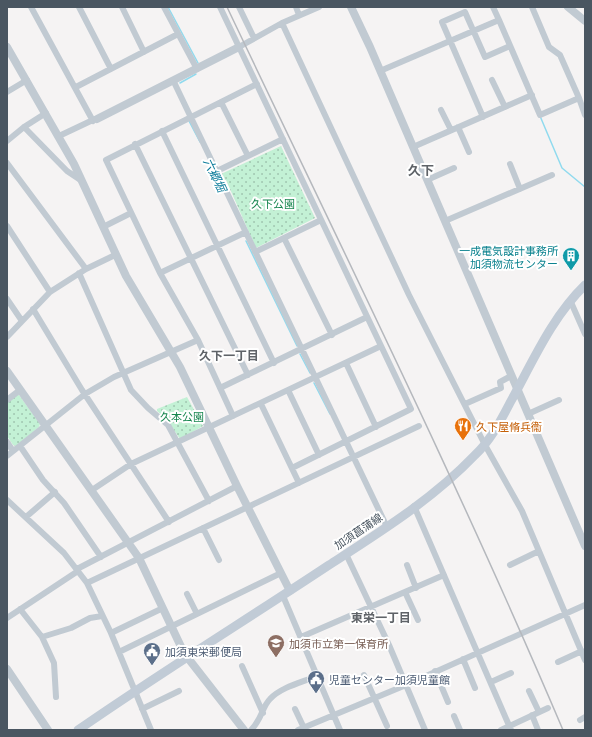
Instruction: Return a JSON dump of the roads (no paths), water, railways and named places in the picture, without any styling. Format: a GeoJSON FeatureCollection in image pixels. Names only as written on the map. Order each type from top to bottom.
{"type":"FeatureCollection","features":[{"type":"Feature","properties":{"kind":"main road","name":"加須菖蒲線"},"geometry":{"type":"LineString","coordinates":[[78,730],[135,690],[387,527],[454,475],[485,445],[554,324],[570,300],[585,285]]}},
{"type":"Feature","properties":{"kind":"street"},"geometry":{"type":"LineString","coordinates":[[31,7],[95,120]]}},
{"type":"Feature","properties":{"kind":"street"},"geometry":{"type":"LineString","coordinates":[[79,7],[111,69]]}},
{"type":"Feature","properties":{"kind":"street"},"geometry":{"type":"LineString","coordinates":[[122,7],[144,52]]}},
{"type":"Feature","properties":{"kind":"street"},"geometry":{"type":"LineString","coordinates":[[164,7],[197,69]]}},
{"type":"Feature","properties":{"kind":"street"},"geometry":{"type":"LineString","coordinates":[[220,7],[411,409],[292,468]]}},
{"type":"Feature","properties":{"kind":"street"},"geometry":{"type":"LineString","coordinates":[[238,7],[254,38]]}},
{"type":"Feature","properties":{"kind":"street"},"geometry":{"type":"LineString","coordinates":[[296,7],[300,15]]}},
{"type":"Feature","properties":{"kind":"street"},"geometry":{"type":"LineString","coordinates":[[59,136],[95,120],[197,69],[282,22],[319,7]]}},
{"type":"Feature","properties":{"kind":"street"},"geometry":{"type":"LineString","coordinates":[[351,7],[413,147],[517,390],[581,528],[585,546]]}},
{"type":"Feature","properties":{"kind":"street"},"geometry":{"type":"LineString","coordinates":[[493,7],[540,115],[579,98]]}},
{"type":"Feature","properties":{"kind":"street"},"geometry":{"type":"LineString","coordinates":[[532,7],[549,47],[560,55],[585,115]]}},
{"type":"Feature","properties":{"kind":"street"},"geometry":{"type":"LineString","coordinates":[[568,7],[585,21]]}},
{"type":"Feature","properties":{"kind":"street"},"geometry":{"type":"LineString","coordinates":[[482,117],[442,22],[465,12],[485,57],[510,46]]}},
{"type":"Feature","properties":{"kind":"street"},"geometry":{"type":"LineString","coordinates":[[380,71],[499,20]]}},
{"type":"Feature","properties":{"kind":"street"},"geometry":{"type":"LineString","coordinates":[[282,22],[407,289],[485,445],[522,511],[585,660]]}},
{"type":"Feature","properties":{"kind":"street"},"geometry":{"type":"LineString","coordinates":[[76,87],[178,34]]}},
{"type":"Feature","properties":{"kind":"street"},"geometry":{"type":"LineString","coordinates":[[7,47],[59,136],[130,282],[172,352],[247,507],[281,573],[301,637],[340,730]]}},
{"type":"Feature","properties":{"kind":"street"},"geometry":{"type":"LineString","coordinates":[[7,92],[27,80]]}},
{"type":"Feature","properties":{"kind":"street"},"geometry":{"type":"LineString","coordinates":[[173,80],[387,527]]}},
{"type":"Feature","properties":{"kind":"street"},"geometry":{"type":"LineString","coordinates":[[492,80],[505,107]]}},
{"type":"Feature","properties":{"kind":"street"},"geometry":{"type":"LineString","coordinates":[[233,416],[198,340],[160,273],[106,160],[135,144],[257,84]]}},
{"type":"Feature","properties":{"kind":"street"},"geometry":{"type":"LineString","coordinates":[[413,147],[532,95]]}},
{"type":"Feature","properties":{"kind":"street"},"geometry":{"type":"LineString","coordinates":[[221,102],[248,156]]}},
{"type":"Feature","properties":{"kind":"street"},"geometry":{"type":"LineString","coordinates":[[441,110],[451,130]]}},
{"type":"Feature","properties":{"kind":"street"},"geometry":{"type":"LineString","coordinates":[[7,141],[24,127],[46,113]]}},
{"type":"Feature","properties":{"kind":"street"},"geometry":{"type":"LineString","coordinates":[[24,127],[67,171],[82,181]]}},
{"type":"Feature","properties":{"kind":"street"},"geometry":{"type":"LineString","coordinates":[[458,127],[469,152]]}},
{"type":"Feature","properties":{"kind":"street"},"geometry":{"type":"LineString","coordinates":[[162,131],[274,362]]}},
{"type":"Feature","properties":{"kind":"street"},"geometry":{"type":"LineString","coordinates":[[217,171],[283,140]]}},
{"type":"Feature","properties":{"kind":"street"},"geometry":{"type":"LineString","coordinates":[[135,144],[248,375]]}},
{"type":"Feature","properties":{"kind":"street"},"geometry":{"type":"LineString","coordinates":[[7,163],[86,269]]}},
{"type":"Feature","properties":{"kind":"street"},"geometry":{"type":"LineString","coordinates":[[510,164],[520,189]]}},
{"type":"Feature","properties":{"kind":"street"},"geometry":{"type":"LineString","coordinates":[[427,180],[454,168]]}},
{"type":"Feature","properties":{"kind":"street"},"geometry":{"type":"LineString","coordinates":[[445,221],[552,175]]}},
{"type":"Feature","properties":{"kind":"street"},"geometry":{"type":"LineString","coordinates":[[103,227],[131,213]]}},
{"type":"Feature","properties":{"kind":"street"},"geometry":{"type":"LineString","coordinates":[[255,252],[321,220]]}},
{"type":"Feature","properties":{"kind":"street"},"geometry":{"type":"LineString","coordinates":[[7,226],[50,292]]}},
{"type":"Feature","properties":{"kind":"street"},"geometry":{"type":"LineString","coordinates":[[160,273],[246,232]]}},
{"type":"Feature","properties":{"kind":"street"},"geometry":{"type":"LineString","coordinates":[[284,238],[332,335]]}},
{"type":"Feature","properties":{"kind":"street"},"geometry":{"type":"LineString","coordinates":[[7,336],[50,292],[79,273],[116,254]]}},
{"type":"Feature","properties":{"kind":"street"},"geometry":{"type":"LineString","coordinates":[[79,273],[122,372],[133,393],[166,422],[178,441],[209,501]]}},
{"type":"Feature","properties":{"kind":"street"},"geometry":{"type":"LineString","coordinates":[[7,299],[22,321]]}},
{"type":"Feature","properties":{"kind":"street"},"geometry":{"type":"LineString","coordinates":[[570,300],[585,334]]}},
{"type":"Feature","properties":{"kind":"street"},"geometry":{"type":"LineString","coordinates":[[33,308],[85,394],[169,522]]}},
{"type":"Feature","properties":{"kind":"street"},"geometry":{"type":"LineString","coordinates":[[220,388],[367,318]]}},
{"type":"Feature","properties":{"kind":"street"},"geometry":{"type":"LineString","coordinates":[[7,456],[85,394],[122,372],[198,340]]}},
{"type":"Feature","properties":{"kind":"street"},"geometry":{"type":"LineString","coordinates":[[92,490],[131,464],[261,404],[381,346]]}},
{"type":"Feature","properties":{"kind":"street"},"geometry":{"type":"LineString","coordinates":[[346,363],[376,427]]}},
{"type":"Feature","properties":{"kind":"street"},"geometry":{"type":"LineString","coordinates":[[7,371],[139,558],[187,656],[244,730]]}},
{"type":"Feature","properties":{"kind":"street"},"geometry":{"type":"LineString","coordinates":[[464,404],[501,388],[500,382],[511,376]]}},
{"type":"Feature","properties":{"kind":"street"},"geometry":{"type":"LineString","coordinates":[[7,400],[20,390]]}},
{"type":"Feature","properties":{"kind":"street"},"geometry":{"type":"LineString","coordinates":[[288,390],[319,455]]}},
{"type":"Feature","properties":{"kind":"street"},"geometry":{"type":"LineString","coordinates":[[528,414],[559,400]]}},
{"type":"Feature","properties":{"kind":"street"},"geometry":{"type":"LineString","coordinates":[[261,404],[299,483]]}},
{"type":"Feature","properties":{"kind":"street"},"geometry":{"type":"LineString","coordinates":[[86,583],[419,426]]}},
{"type":"Feature","properties":{"kind":"street"},"geometry":{"type":"LineString","coordinates":[[7,442],[13,451]]}},
{"type":"Feature","properties":{"kind":"street"},"geometry":{"type":"LineString","coordinates":[[20,446],[43,480],[64,502],[101,556]]}},
{"type":"Feature","properties":{"kind":"street"},"geometry":{"type":"LineString","coordinates":[[7,618],[77,570],[101,556],[237,486]]}},
{"type":"Feature","properties":{"kind":"street"},"geometry":{"type":"LineString","coordinates":[[26,517],[55,492]]}},
{"type":"Feature","properties":{"kind":"street"},"geometry":{"type":"LineString","coordinates":[[7,500],[64,553],[86,583],[111,633],[151,730]]}},
{"type":"Feature","properties":{"kind":"street"},"geometry":{"type":"LineString","coordinates":[[414,506],[510,728]]}},
{"type":"Feature","properties":{"kind":"street"},"geometry":{"type":"LineString","coordinates":[[204,528],[219,560]]}},
{"type":"Feature","properties":{"kind":"street"},"geometry":{"type":"LineString","coordinates":[[510,565],[539,551]]}},
{"type":"Feature","properties":{"kind":"street"},"geometry":{"type":"LineString","coordinates":[[346,554],[425,730]]}},
{"type":"Feature","properties":{"kind":"street"},"geometry":{"type":"LineString","coordinates":[[407,565],[416,588]]}},
{"type":"Feature","properties":{"kind":"street"},"geometry":{"type":"LineString","coordinates":[[119,652],[281,573]]}},
{"type":"Feature","properties":{"kind":"street"},"geometry":{"type":"LineString","coordinates":[[301,637],[444,575]]}},
{"type":"Feature","properties":{"kind":"street"},"geometry":{"type":"LineString","coordinates":[[405,592],[418,620]]}},
{"type":"Feature","properties":{"kind":"street"},"geometry":{"type":"LineString","coordinates":[[186,594],[197,614]]}},
{"type":"Feature","properties":{"kind":"street"},"geometry":{"type":"LineString","coordinates":[[295,709],[301,729],[406,685],[463,658],[585,605]]}},
{"type":"Feature","properties":{"kind":"street"},"geometry":{"type":"LineString","coordinates":[[111,633],[163,608]]}},
{"type":"Feature","properties":{"kind":"street"},"geometry":{"type":"LineString","coordinates":[[20,609],[42,637],[54,663],[56,697]]}},
{"type":"Feature","properties":{"kind":"street"},"geometry":{"type":"LineString","coordinates":[[42,637],[71,628],[90,618],[102,616]]}},
{"type":"Feature","properties":{"kind":"street"},"geometry":{"type":"LineString","coordinates":[[558,662],[582,652]]}},
{"type":"Feature","properties":{"kind":"street"},"geometry":{"type":"LineString","coordinates":[[463,658],[475,688]]}},
{"type":"Feature","properties":{"kind":"street"},"geometry":{"type":"LineString","coordinates":[[242,666],[263,713]]}},
{"type":"Feature","properties":{"kind":"street"},"geometry":{"type":"LineString","coordinates":[[7,669],[48,730]]}},
{"type":"Feature","properties":{"kind":"street"},"geometry":{"type":"LineString","coordinates":[[435,671],[448,702]]}},
{"type":"Feature","properties":{"kind":"street"},"geometry":{"type":"LineString","coordinates":[[491,682],[511,673]]}},
{"type":"Feature","properties":{"kind":"street"},"geometry":{"type":"LineString","coordinates":[[364,675],[386,726]]}},
{"type":"Feature","properties":{"kind":"street"},"geometry":{"type":"LineString","coordinates":[[251,730],[259,722],[269,699],[279,692],[318,676]]}},
{"type":"Feature","properties":{"kind":"street"},"geometry":{"type":"LineString","coordinates":[[142,709],[179,691]]}},
{"type":"Feature","properties":{"kind":"street"},"geometry":{"type":"LineString","coordinates":[[529,691],[539,712]]}},
{"type":"Feature","properties":{"kind":"street"},"geometry":{"type":"LineString","coordinates":[[501,730],[510,728],[532,715],[548,708]]}},
{"type":"Feature","properties":{"kind":"street"},"geometry":{"type":"LineString","coordinates":[[532,715],[538,730]]}},
{"type":"Feature","properties":{"kind":"street"},"geometry":{"type":"LineString","coordinates":[[454,716],[460,730]]}},
{"type":"Feature","properties":{"kind":"waterway","name":"六郷堀"},"geometry":{"type":"LineString","coordinates":[[168,7],[198,63]]}},
{"type":"Feature","properties":{"kind":"waterway","name":"六郷堀"},"geometry":{"type":"LineString","coordinates":[[180,83],[196,74]]}},
{"type":"Feature","properties":{"kind":"waterway"},"geometry":{"type":"LineString","coordinates":[[540,116],[562,168],[585,187]]}},
{"type":"Feature","properties":{"kind":"waterway","name":"六郷堀"},"geometry":{"type":"LineString","coordinates":[[189,121],[200,142]]}},
{"type":"Feature","properties":{"kind":"waterway","name":"六郷堀"},"geometry":{"type":"LineString","coordinates":[[246,241],[297,346]]}},
{"type":"Feature","properties":{"kind":"waterway","name":"六郷堀"},"geometry":{"type":"LineString","coordinates":[[300,354],[310,373]]}},
{"type":"Feature","properties":{"kind":"waterway","name":"六郷堀"},"geometry":{"type":"LineString","coordinates":[[314,383],[330,414]]}},
{"type":"Feature","properties":{"kind":"railway"},"geometry":{"type":"LineString","coordinates":[[227,7],[483,547],[563,730]]}},
{"type":"Feature","properties":{"kind":"place","name":"一成電気設計事務所 加須物流センター"},"geometry":{"type":"Point","coordinates":[571,271]}},
{"type":"Feature","properties":{"kind":"place","name":"久下屋脩兵衞"},"geometry":{"type":"Point","coordinates":[463,441]}},
{"type":"Feature","properties":{"kind":"place","name":"加須市立第一保育所"},"geometry":{"type":"Point","coordinates":[276,658]}},
{"type":"Feature","properties":{"kind":"place","name":"加須東栄郵便局"},"geometry":{"type":"Point","coordinates":[152,666]}},
{"type":"Feature","properties":{"kind":"place","name":"児童センター加須児童館"},"geometry":{"type":"Point","coordinates":[316,694]}},
{"type":"Feature","properties":{"kind":"district","name":"久下"},"geometry":{"type":"Point","coordinates":[421,170]}},
{"type":"Feature","properties":{"kind":"district","name":"久下一丁目"},"geometry":{"type":"Point","coordinates":[229,355]}},
{"type":"Feature","properties":{"kind":"district","name":"東栄一丁目"},"geometry":{"type":"Point","coordinates":[381,617]}},
{"type":"Feature","properties":{"kind":"park label","name":"久下公園"},"geometry":{"type":"Point","coordinates":[273,203]}},
{"type":"Feature","properties":{"kind":"park label","name":"久本公園"},"geometry":{"type":"Point","coordinates":[182,416]}}]}
